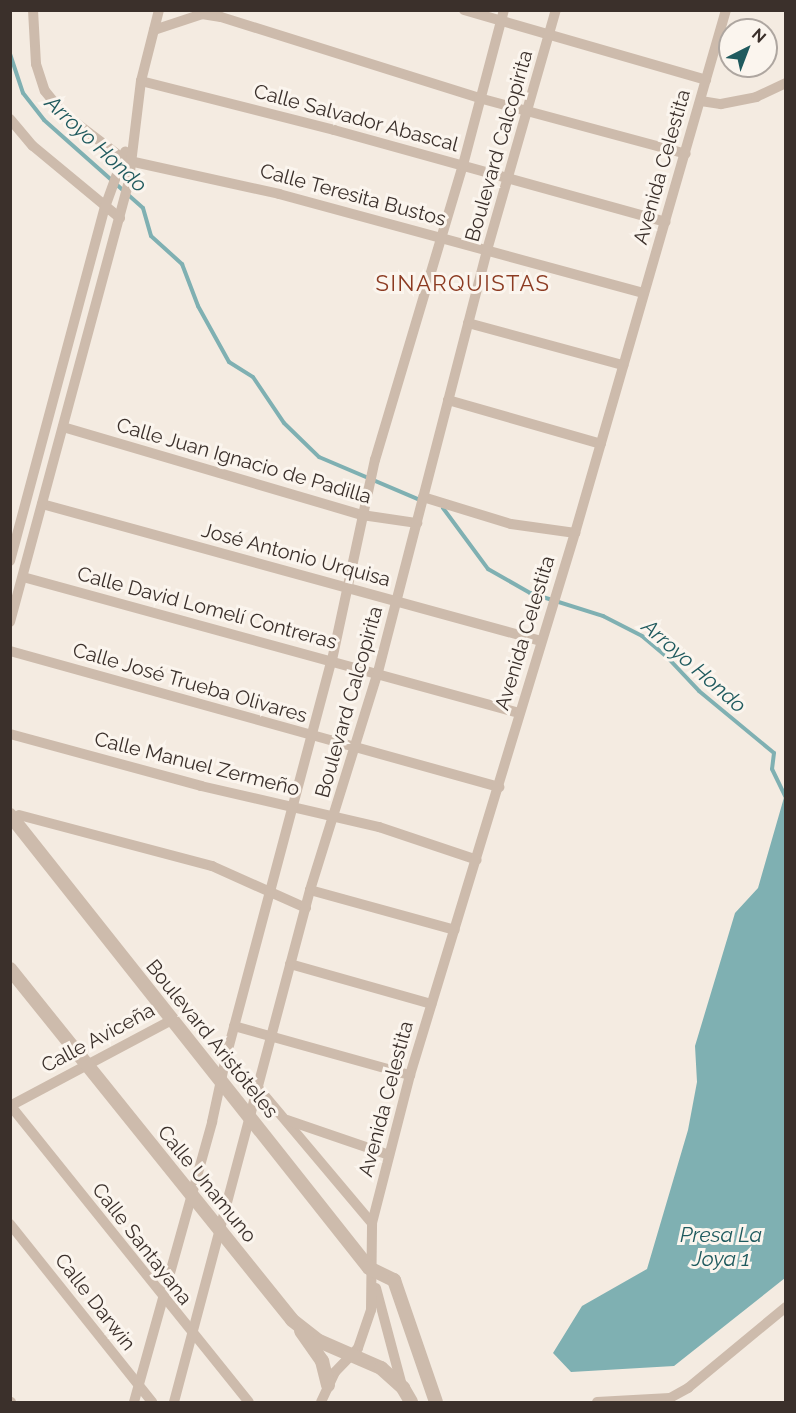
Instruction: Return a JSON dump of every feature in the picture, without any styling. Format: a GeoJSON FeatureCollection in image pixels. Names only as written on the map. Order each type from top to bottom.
{"type":"FeatureCollection","features":[{"type":"Feature","properties":{"kind":"street","name":"Calle Teresita Bustos"},"geometry":{"type":"LineString","coordinates":[[33,10],[36,64],[45,91],[63,113],[121,158],[132,163],[192,173],[442,237],[644,293]]}},
{"type":"Feature","properties":{"kind":"street"},"geometry":{"type":"LineString","coordinates":[[10,622],[120,218],[132,163],[132,142],[141,81],[159,10]]}},
{"type":"Feature","properties":{"kind":"street"},"geometry":{"type":"LineString","coordinates":[[464,10],[502,16],[550,33],[706,80]]}},
{"type":"Feature","properties":{"kind":"street","name":"Boulevard Calcopirita"},"geometry":{"type":"LineString","coordinates":[[174,1402],[194,1338],[219,1231],[273,1037],[310,890],[335,817],[378,672],[487,250],[556,10]]}},
{"type":"Feature","properties":{"kind":"street","name":"Avenida Celestita"},"geometry":{"type":"LineString","coordinates":[[369,1268],[372,1223],[410,1075],[575,533],[726,10]]}},
{"type":"Feature","properties":{"kind":"street"},"geometry":{"type":"LineString","coordinates":[[154,30],[202,14],[221,17],[479,98],[529,109],[686,154]]}},
{"type":"Feature","properties":{"kind":"street","name":"Boulevard Calcopirita"},"geometry":{"type":"LineString","coordinates":[[134,1402],[192,1197],[234,1026],[273,891],[349,589],[362,515],[375,460],[463,165],[502,16]]}},
{"type":"Feature","properties":{"kind":"street","name":"Calle Salvador Abascal"},"geometry":{"type":"LineString","coordinates":[[141,81],[463,165],[665,222]]}},
{"type":"Feature","properties":{"kind":"street"},"geometry":{"type":"LineString","coordinates":[[701,102],[721,104],[756,97],[786,83]]}},
{"type":"Feature","properties":{"kind":"street"},"geometry":{"type":"LineString","coordinates":[[10,119],[33,146],[120,218]]}},
{"type":"Feature","properties":{"kind":"street"},"geometry":{"type":"LineString","coordinates":[[11,552],[105,207],[121,158],[132,142]]}},
{"type":"Feature","properties":{"kind":"street"},"geometry":{"type":"LineString","coordinates":[[468,323],[623,365]]}},
{"type":"Feature","properties":{"kind":"street"},"geometry":{"type":"LineString","coordinates":[[447,400],[600,444]]}},
{"type":"Feature","properties":{"kind":"street","name":"Calle Juan Ignacio de Padilla"},"geometry":{"type":"LineString","coordinates":[[63,427],[362,515],[419,518]]}},
{"type":"Feature","properties":{"kind":"street"},"geometry":{"type":"LineString","coordinates":[[423,499],[511,524],[575,533]]}},
{"type":"Feature","properties":{"kind":"street","name":"José Antonio Urquisa"},"geometry":{"type":"LineString","coordinates":[[42,504],[541,641]]}},
{"type":"Feature","properties":{"kind":"street","name":"Calle David Lomelí Contreras"},"geometry":{"type":"LineString","coordinates":[[23,577],[378,672],[519,714]]}},
{"type":"Feature","properties":{"kind":"street","name":"Calle José Trueba Olivares"},"geometry":{"type":"LineString","coordinates":[[10,651],[499,787]]}},
{"type":"Feature","properties":{"kind":"street","name":"Calle Manuel Zermeño"},"geometry":{"type":"LineString","coordinates":[[10,734],[335,817],[477,860]]}},
{"type":"Feature","properties":{"kind":"street","name":"Boulevard Aristóteles"},"geometry":{"type":"LineString","coordinates":[[10,803],[27,832],[171,1020],[369,1268],[403,1388],[411,1402]]}},
{"type":"Feature","properties":{"kind":"street"},"geometry":{"type":"LineString","coordinates":[[15,815],[176,855],[273,891],[306,908]]}},
{"type":"Feature","properties":{"kind":"street"},"geometry":{"type":"LineString","coordinates":[[310,890],[455,930]]}},
{"type":"Feature","properties":{"kind":"street"},"geometry":{"type":"LineString","coordinates":[[290,964],[431,1004]]}},
{"type":"Feature","properties":{"kind":"street","name":"Calle Unamuno"},"geometry":{"type":"LineString","coordinates":[[10,969],[219,1231],[301,1329],[319,1341],[381,1368],[403,1388]]}},
{"type":"Feature","properties":{"kind":"street","name":"Calle Aviceña"},"geometry":{"type":"LineString","coordinates":[[11,1105],[86,1063],[171,1020]]}},
{"type":"Feature","properties":{"kind":"street"},"geometry":{"type":"LineString","coordinates":[[234,1026],[410,1075]]}},
{"type":"Feature","properties":{"kind":"street"},"geometry":{"type":"LineString","coordinates":[[259,1089],[287,1119],[372,1223]]}},
{"type":"Feature","properties":{"kind":"street","name":"Calle Santayana"},"geometry":{"type":"LineString","coordinates":[[11,1105],[194,1338],[249,1402]]}},
{"type":"Feature","properties":{"kind":"street"},"geometry":{"type":"LineString","coordinates":[[287,1119],[389,1155]]}},
{"type":"Feature","properties":{"kind":"street","name":"Calle Darwin"},"geometry":{"type":"LineString","coordinates":[[10,1224],[152,1402]]}},
{"type":"Feature","properties":{"kind":"street"},"geometry":{"type":"LineString","coordinates":[[321,1402],[328,1385],[352,1355],[371,1310],[369,1268]]}},
{"type":"Feature","properties":{"kind":"street","name":"Boulevard Aristóteles"},"geometry":{"type":"LineString","coordinates":[[369,1268],[394,1280],[401,1293],[435,1402]]}},
{"type":"Feature","properties":{"kind":"street"},"geometry":{"type":"LineString","coordinates":[[597,1402],[670,1398],[688,1388],[786,1307]]}},
{"type":"Feature","properties":{"kind":"street"},"geometry":{"type":"LineString","coordinates":[[301,1329],[322,1361],[328,1385]]}},
{"type":"Feature","properties":{"kind":"water","name":"Presa La Joya 1"},"geometry":{"type":"Polygon","coordinates":[[[785,794],[785,1278],[674,1366],[571,1372],[553,1353],[582,1306],[647,1269],[688,1130],[697,1082],[695,1046],[735,913],[758,888],[785,794]]]}},
{"type":"Feature","properties":{"kind":"waterway","name":"Arroyo Hondo"},"geometry":{"type":"LineString","coordinates":[[10,54],[23,93],[44,120],[143,208],[151,236],[182,264],[198,306],[229,362],[253,377],[284,423],[319,457],[422,501]]}},
{"type":"Feature","properties":{"kind":"waterway","name":"Arroyo Hondo"},"geometry":{"type":"LineString","coordinates":[[443,508],[488,569],[530,593],[603,616],[642,636],[667,657],[699,691],[774,753],[772,769],[786,798]]}},
{"type":"Feature","properties":{"kind":"district","name":"SINARQUISTAS"},"geometry":{"type":"Point","coordinates":[463,284]}}]}
